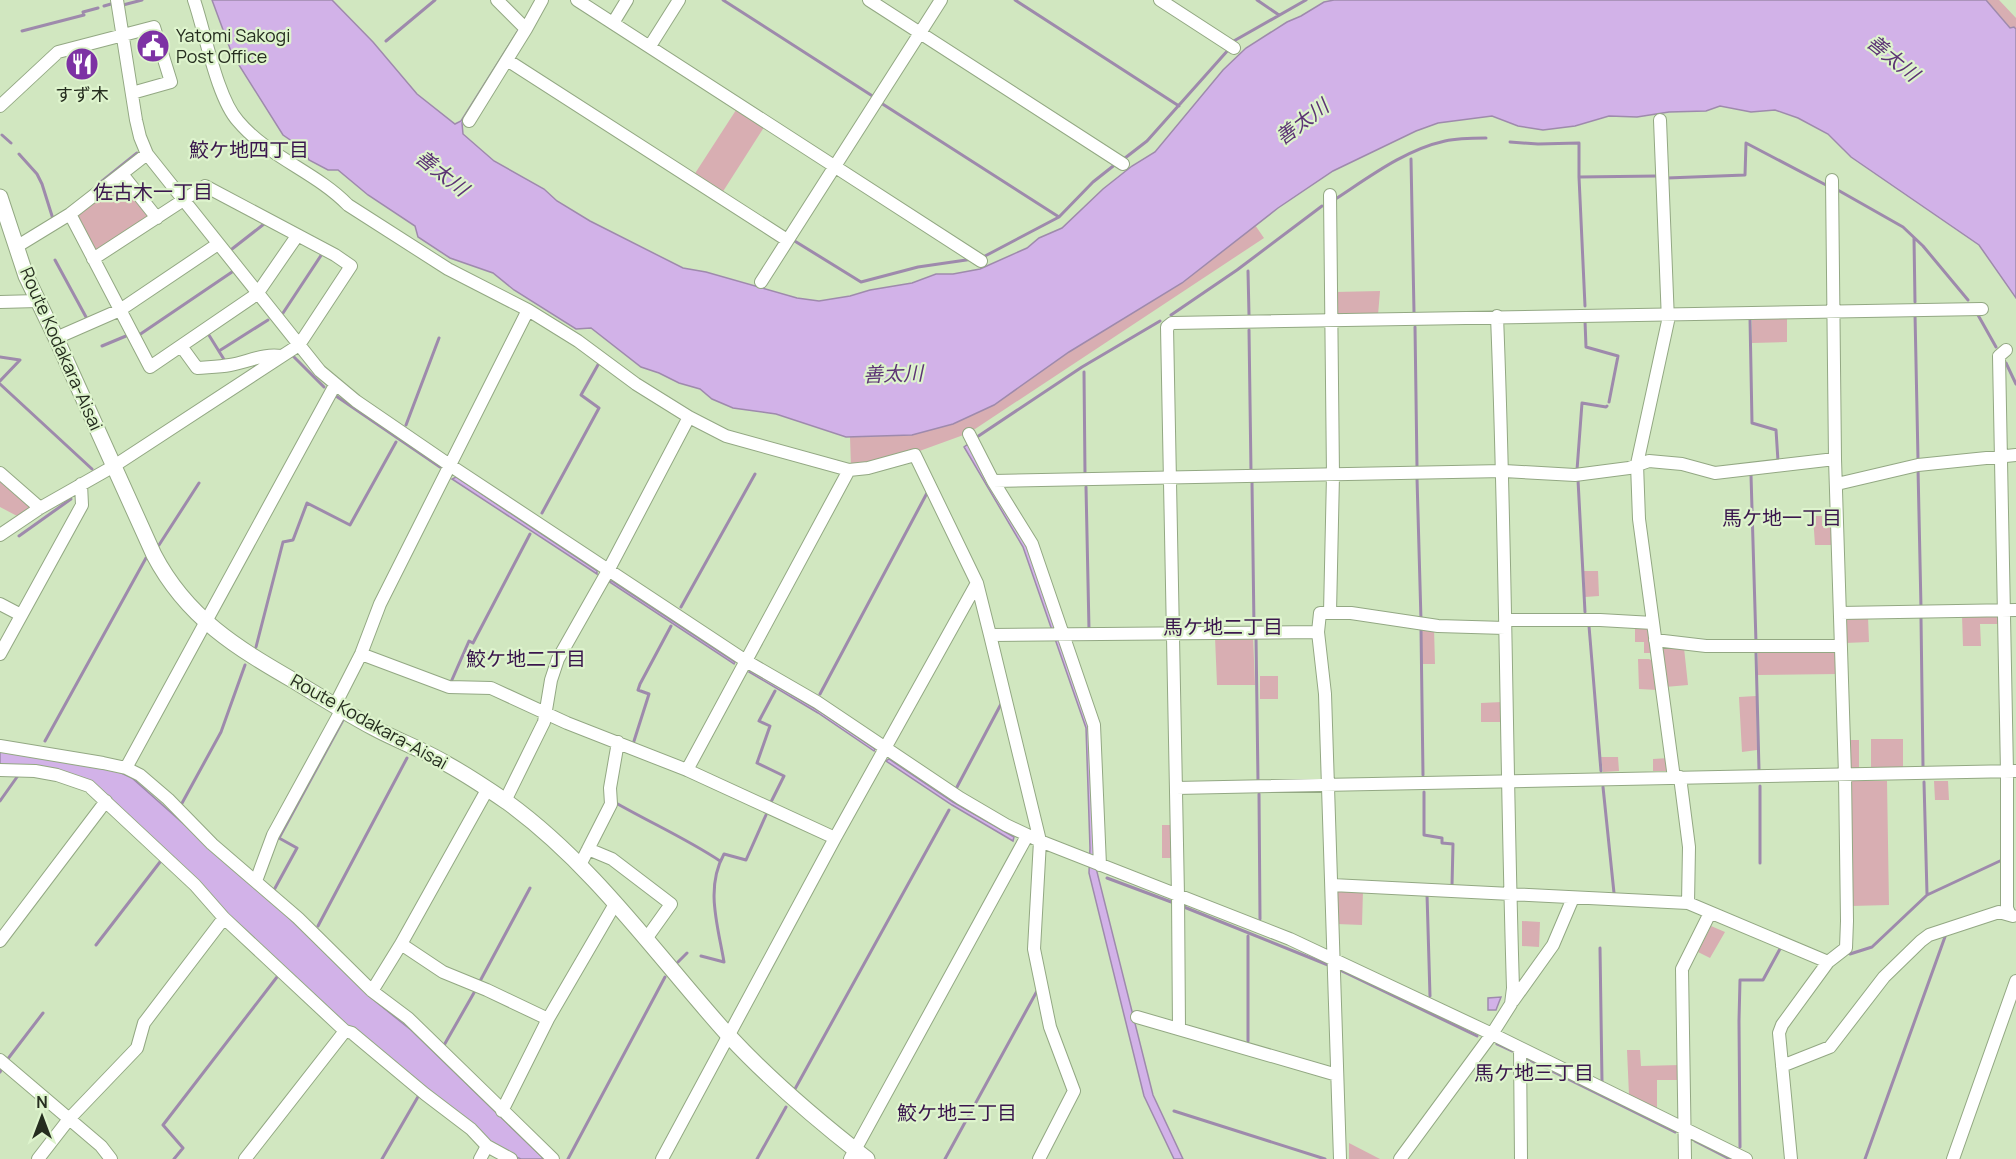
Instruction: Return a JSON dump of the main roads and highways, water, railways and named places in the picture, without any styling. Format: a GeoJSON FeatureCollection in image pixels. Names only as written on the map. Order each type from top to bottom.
{"type":"FeatureCollection","features":[{"type":"Feature","properties":{"kind":"main road","name":"Route Kodakara-Aisai"},"geometry":{"type":"LineString","coordinates":[[0,196],[16,247],[38,301],[162,570],[182,598],[204,622],[241,650],[376,729],[446,763],[505,801],[532,822],[580,866],[615,904],[729,1036],[790,1096],[857,1156]]}},
{"type":"Feature","properties":{"kind":"water","name":"善太川"},"geometry":{"type":"Polygon","coordinates":[[[212,0],[332,0],[373,42],[417,94],[455,124],[461,121],[520,27],[521,29],[462,123],[463,134],[494,161],[544,189],[557,201],[590,221],[683,268],[706,272],[797,298],[819,301],[912,283],[936,274],[953,274],[980,269],[1027,248],[1039,238],[1062,228],[1103,189],[1132,166],[1155,152],[1223,70],[1246,48],[1324,2],[1334,0],[1986,0],[2010,28],[2016,29],[2016,298],[1979,245],[1851,157],[1828,134],[1798,118],[1775,110],[1751,112],[1720,106],[1706,111],[1669,112],[1637,117],[1609,116],[1575,126],[1543,130],[1518,126],[1492,116],[1438,123],[1416,131],[1333,171],[1278,208],[1182,283],[1069,352],[994,405],[953,424],[912,435],[846,437],[776,414],[733,408],[712,399],[700,389],[641,367],[591,328],[576,329],[514,290],[493,273],[450,258],[418,237],[415,226],[368,195],[338,170],[328,170],[309,160],[302,148],[283,135],[232,54],[212,0]]]}},
{"type":"Feature","properties":{"kind":"water"},"geometry":{"type":"Polygon","coordinates":[[[968,444],[1028,546],[1091,727],[1097,872],[1153,1095],[1183,1159],[1174,1159],[1144,1096],[1089,873],[1086,728],[1023,547],[964,447],[968,444]]]}},
{"type":"Feature","properties":{"kind":"water"},"geometry":{"type":"Polygon","coordinates":[[[456,477],[597,571],[597,574],[452,479],[456,477]]]}},
{"type":"Feature","properties":{"kind":"water"},"geometry":{"type":"Polygon","coordinates":[[[608,581],[612,581],[735,662],[734,664],[608,581]]]}},
{"type":"Feature","properties":{"kind":"water"},"geometry":{"type":"Polygon","coordinates":[[[751,671],[819,711],[875,749],[874,751],[818,713],[749,672],[751,671]]]}},
{"type":"Feature","properties":{"kind":"water"},"geometry":{"type":"Polygon","coordinates":[[[0,750],[117,771],[132,778],[284,913],[370,997],[411,1030],[544,1159],[521,1159],[496,1149],[318,1001],[98,788],[0,767],[0,750]]]}},
{"type":"Feature","properties":{"kind":"water"},"geometry":{"type":"Polygon","coordinates":[[[889,759],[953,802],[1014,837],[1013,841],[952,805],[886,761],[889,759]]]}},
{"type":"Feature","properties":{"kind":"water"},"geometry":{"type":"Polygon","coordinates":[[[1501,997],[1496,1010],[1488,1010],[1488,998],[1501,997]]]}},
{"type":"Feature","properties":{"kind":"waterway"},"geometry":{"type":"LineString","coordinates":[[123,5],[142,0]]}},
{"type":"Feature","properties":{"kind":"waterway"},"geometry":{"type":"LineString","coordinates":[[386,41],[435,0]]}},
{"type":"Feature","properties":{"kind":"waterway"},"geometry":{"type":"LineString","coordinates":[[723,0],[874,97]]}},
{"type":"Feature","properties":{"kind":"waterway"},"geometry":{"type":"LineString","coordinates":[[1015,0],[1179,106]]}},
{"type":"Feature","properties":{"kind":"waterway"},"geometry":{"type":"LineString","coordinates":[[1257,0],[1279,15]]}},
{"type":"Feature","properties":{"kind":"waterway"},"geometry":{"type":"LineString","coordinates":[[1232,42],[1306,0]]}},
{"type":"Feature","properties":{"kind":"waterway"},"geometry":{"type":"LineString","coordinates":[[104,6],[111,4]]}},
{"type":"Feature","properties":{"kind":"waterway"},"geometry":{"type":"LineString","coordinates":[[22,31],[84,15],[83,12],[98,8]]}},
{"type":"Feature","properties":{"kind":"waterway"},"geometry":{"type":"LineString","coordinates":[[1125,158],[1147,141],[1229,49]]}},
{"type":"Feature","properties":{"kind":"waterway"},"geometry":{"type":"LineString","coordinates":[[881,103],[1059,217]]}},
{"type":"Feature","properties":{"kind":"waterway"},"geometry":{"type":"LineString","coordinates":[[2,135],[11,143]]}},
{"type":"Feature","properties":{"kind":"waterway"},"geometry":{"type":"LineString","coordinates":[[1334,200],[1415,151],[1450,140],[1486,138]]}},
{"type":"Feature","properties":{"kind":"waterway"},"geometry":{"type":"LineString","coordinates":[[1510,142],[1579,143],[1579,177],[1658,176]]}},
{"type":"Feature","properties":{"kind":"waterway"},"geometry":{"type":"LineString","coordinates":[[1667,178],[1745,175],[1746,143],[1826,185]]}},
{"type":"Feature","properties":{"kind":"waterway"},"geometry":{"type":"LineString","coordinates":[[101,182],[137,153]]}},
{"type":"Feature","properties":{"kind":"waterway"},"geometry":{"type":"LineString","coordinates":[[19,154],[37,174],[53,219]]}},
{"type":"Feature","properties":{"kind":"waterway"},"geometry":{"type":"LineString","coordinates":[[1411,159],[1414,312]]}},
{"type":"Feature","properties":{"kind":"waterway"},"geometry":{"type":"LineString","coordinates":[[985,256],[1059,217],[1093,182],[1117,163]]}},
{"type":"Feature","properties":{"kind":"waterway"},"geometry":{"type":"LineString","coordinates":[[1579,177],[1585,306]]}},
{"type":"Feature","properties":{"kind":"waterway"},"geometry":{"type":"LineString","coordinates":[[1836,189],[1903,227],[1923,246],[1968,300]]}},
{"type":"Feature","properties":{"kind":"waterway"},"geometry":{"type":"LineString","coordinates":[[1171,315],[1237,270],[1322,206]]}},
{"type":"Feature","properties":{"kind":"waterway"},"geometry":{"type":"LineString","coordinates":[[232,249],[264,224]]}},
{"type":"Feature","properties":{"kind":"waterway"},"geometry":{"type":"LineString","coordinates":[[1914,238],[1915,302]]}},
{"type":"Feature","properties":{"kind":"waterway"},"geometry":{"type":"LineString","coordinates":[[793,240],[861,282],[918,267],[973,259]]}},
{"type":"Feature","properties":{"kind":"waterway"},"geometry":{"type":"LineString","coordinates":[[283,313],[322,254]]}},
{"type":"Feature","properties":{"kind":"waterway"},"geometry":{"type":"LineString","coordinates":[[55,260],[86,317]]}},
{"type":"Feature","properties":{"kind":"waterway"},"geometry":{"type":"LineString","coordinates":[[1248,271],[1249,315]]}},
{"type":"Feature","properties":{"kind":"waterway"},"geometry":{"type":"LineString","coordinates":[[139,335],[232,272]]}},
{"type":"Feature","properties":{"kind":"waterway"},"geometry":{"type":"LineString","coordinates":[[1915,314],[1918,459]]}},
{"type":"Feature","properties":{"kind":"waterway"},"geometry":{"type":"LineString","coordinates":[[1978,315],[1996,347]]}},
{"type":"Feature","properties":{"kind":"waterway"},"geometry":{"type":"LineString","coordinates":[[1750,318],[1752,423],[1776,430],[1778,461],[1775,461]]}},
{"type":"Feature","properties":{"kind":"waterway"},"geometry":{"type":"LineString","coordinates":[[219,351],[268,320]]}},
{"type":"Feature","properties":{"kind":"waterway"},"geometry":{"type":"LineString","coordinates":[[977,437],[1082,367],[1160,321]]}},
{"type":"Feature","properties":{"kind":"waterway"},"geometry":{"type":"LineString","coordinates":[[1585,321],[1586,347],[1618,356],[1609,402]]}},
{"type":"Feature","properties":{"kind":"waterway"},"geometry":{"type":"LineString","coordinates":[[1415,327],[1417,467]]}},
{"type":"Feature","properties":{"kind":"waterway"},"geometry":{"type":"LineString","coordinates":[[1249,330],[1251,472]]}},
{"type":"Feature","properties":{"kind":"waterway"},"geometry":{"type":"LineString","coordinates":[[207,332],[225,361]]}},
{"type":"Feature","properties":{"kind":"waterway"},"geometry":{"type":"LineString","coordinates":[[102,346],[126,336]]}},
{"type":"Feature","properties":{"kind":"waterway"},"geometry":{"type":"LineString","coordinates":[[406,425],[439,338]]}},
{"type":"Feature","properties":{"kind":"waterway"},"geometry":{"type":"LineString","coordinates":[[292,355],[324,387]]}},
{"type":"Feature","properties":{"kind":"waterway"},"geometry":{"type":"LineString","coordinates":[[0,357],[20,360],[0,381]]}},
{"type":"Feature","properties":{"kind":"waterway"},"geometry":{"type":"LineString","coordinates":[[542,513],[599,408],[581,395],[599,363]]}},
{"type":"Feature","properties":{"kind":"waterway"},"geometry":{"type":"LineString","coordinates":[[2006,363],[2016,384]]}},
{"type":"Feature","properties":{"kind":"waterway"},"geometry":{"type":"LineString","coordinates":[[1084,372],[1085,474]]}},
{"type":"Feature","properties":{"kind":"waterway"},"geometry":{"type":"LineString","coordinates":[[0,384],[92,469]]}},
{"type":"Feature","properties":{"kind":"waterway"},"geometry":{"type":"LineString","coordinates":[[336,396],[440,467]]}},
{"type":"Feature","properties":{"kind":"waterway"},"geometry":{"type":"LineString","coordinates":[[1577,470],[1582,403],[1607,406]]}},
{"type":"Feature","properties":{"kind":"waterway"},"geometry":{"type":"LineString","coordinates":[[256,647],[283,542],[293,540],[307,503],[350,525],[396,442]]}},
{"type":"Feature","properties":{"kind":"waterway"},"geometry":{"type":"LineString","coordinates":[[1918,468],[1921,608]]}},
{"type":"Feature","properties":{"kind":"waterway"},"geometry":{"type":"LineString","coordinates":[[681,607],[755,474]]}},
{"type":"Feature","properties":{"kind":"waterway"},"geometry":{"type":"LineString","coordinates":[[1751,475],[1756,643]]}},
{"type":"Feature","properties":{"kind":"waterway"},"geometry":{"type":"LineString","coordinates":[[1417,478],[1421,620]]}},
{"type":"Feature","properties":{"kind":"waterway"},"geometry":{"type":"LineString","coordinates":[[1578,480],[1585,612]]}},
{"type":"Feature","properties":{"kind":"waterway"},"geometry":{"type":"LineString","coordinates":[[1252,482],[1254,627]]}},
{"type":"Feature","properties":{"kind":"waterway"},"geometry":{"type":"LineString","coordinates":[[159,545],[199,483]]}},
{"type":"Feature","properties":{"kind":"waterway"},"geometry":{"type":"LineString","coordinates":[[1086,487],[1089,629]]}},
{"type":"Feature","properties":{"kind":"waterway"},"geometry":{"type":"LineString","coordinates":[[820,694],[927,493]]}},
{"type":"Feature","properties":{"kind":"waterway"},"geometry":{"type":"LineString","coordinates":[[19,536],[71,499]]}},
{"type":"Feature","properties":{"kind":"waterway"},"geometry":{"type":"LineString","coordinates":[[451,682],[469,641],[473,643],[530,534]]}},
{"type":"Feature","properties":{"kind":"waterway"},"geometry":{"type":"LineString","coordinates":[[45,741],[146,558]]}},
{"type":"Feature","properties":{"kind":"waterway"},"geometry":{"type":"LineString","coordinates":[[1921,618],[1923,766]]}},
{"type":"Feature","properties":{"kind":"waterway"},"geometry":{"type":"LineString","coordinates":[[634,741],[649,694],[638,690],[671,626]]}},
{"type":"Feature","properties":{"kind":"waterway"},"geometry":{"type":"LineString","coordinates":[[1589,626],[1601,771]]}},
{"type":"Feature","properties":{"kind":"waterway"},"geometry":{"type":"LineString","coordinates":[[1421,629],[1423,775]]}},
{"type":"Feature","properties":{"kind":"waterway"},"geometry":{"type":"LineString","coordinates":[[1256,637],[1258,781]]}},
{"type":"Feature","properties":{"kind":"waterway"},"geometry":{"type":"LineString","coordinates":[[1756,653],[1759,770]]}},
{"type":"Feature","properties":{"kind":"waterway"},"geometry":{"type":"LineString","coordinates":[[181,805],[221,732],[245,665]]}},
{"type":"Feature","properties":{"kind":"waterway"},"geometry":{"type":"LineString","coordinates":[[771,802],[784,776],[757,763],[770,726],[759,721],[775,691]]}},
{"type":"Feature","properties":{"kind":"waterway"},"geometry":{"type":"LineString","coordinates":[[957,787],[1001,704]]}},
{"type":"Feature","properties":{"kind":"waterway"},"geometry":{"type":"LineString","coordinates":[[274,890],[297,848],[279,838],[343,720]]}},
{"type":"Feature","properties":{"kind":"waterway"},"geometry":{"type":"LineString","coordinates":[[318,926],[407,758]]}},
{"type":"Feature","properties":{"kind":"waterway"},"geometry":{"type":"LineString","coordinates":[[0,801],[17,777]]}},
{"type":"Feature","properties":{"kind":"waterway"},"geometry":{"type":"LineString","coordinates":[[1924,782],[1927,894]]}},
{"type":"Feature","properties":{"kind":"waterway"},"geometry":{"type":"LineString","coordinates":[[1760,786],[1760,863]]}},
{"type":"Feature","properties":{"kind":"waterway"},"geometry":{"type":"LineString","coordinates":[[1603,787],[1614,893]]}},
{"type":"Feature","properties":{"kind":"waterway"},"geometry":{"type":"LineString","coordinates":[[1424,792],[1424,835],[1442,838],[1442,843],[1453,844],[1452,886]]}},
{"type":"Feature","properties":{"kind":"waterway"},"geometry":{"type":"LineString","coordinates":[[1259,794],[1260,919]]}},
{"type":"Feature","properties":{"kind":"waterway"},"geometry":{"type":"LineString","coordinates":[[616,803],[720,861]]}},
{"type":"Feature","properties":{"kind":"waterway"},"geometry":{"type":"LineString","coordinates":[[795,1089],[949,810]]}},
{"type":"Feature","properties":{"kind":"waterway"},"geometry":{"type":"LineString","coordinates":[[701,956],[724,962],[716,921],[714,894],[718,867],[724,854],[746,860],[766,815]]}},
{"type":"Feature","properties":{"kind":"waterway"},"geometry":{"type":"LineString","coordinates":[[1848,953],[1872,947],[1927,895],[2002,860]]}},
{"type":"Feature","properties":{"kind":"waterway"},"geometry":{"type":"LineString","coordinates":[[96,945],[160,862]]}},
{"type":"Feature","properties":{"kind":"waterway"},"geometry":{"type":"LineString","coordinates":[[1107,878],[1174,903]]}},
{"type":"Feature","properties":{"kind":"waterway"},"geometry":{"type":"LineString","coordinates":[[479,983],[530,888]]}},
{"type":"Feature","properties":{"kind":"waterway"},"geometry":{"type":"LineString","coordinates":[[1427,894],[1430,996]]}},
{"type":"Feature","properties":{"kind":"waterway"},"geometry":{"type":"LineString","coordinates":[[1184,907],[1328,965]]}},
{"type":"Feature","properties":{"kind":"waterway"},"geometry":{"type":"LineString","coordinates":[[1865,1159],[1946,934]]}},
{"type":"Feature","properties":{"kind":"waterway"},"geometry":{"type":"LineString","coordinates":[[1248,936],[1248,1041]]}},
{"type":"Feature","properties":{"kind":"waterway"},"geometry":{"type":"LineString","coordinates":[[1740,1147],[1740,980],[1763,980],[1781,947]]}},
{"type":"Feature","properties":{"kind":"waterway"},"geometry":{"type":"LineString","coordinates":[[1600,948],[1602,1082]]}},
{"type":"Feature","properties":{"kind":"waterway"},"geometry":{"type":"LineString","coordinates":[[678,962],[687,953]]}},
{"type":"Feature","properties":{"kind":"waterway"},"geometry":{"type":"LineString","coordinates":[[1342,971],[1477,1036]]}},
{"type":"Feature","properties":{"kind":"waterway"},"geometry":{"type":"LineString","coordinates":[[174,1159],[183,1148],[163,1125],[277,977]]}},
{"type":"Feature","properties":{"kind":"waterway"},"geometry":{"type":"LineString","coordinates":[[568,1159],[665,977]]}},
{"type":"Feature","properties":{"kind":"waterway"},"geometry":{"type":"LineString","coordinates":[[443,1047],[475,991]]}},
{"type":"Feature","properties":{"kind":"waterway"},"geometry":{"type":"LineString","coordinates":[[945,1159],[1037,991]]}},
{"type":"Feature","properties":{"kind":"waterway"},"geometry":{"type":"LineString","coordinates":[[7,1060],[43,1013]]}},
{"type":"Feature","properties":{"kind":"waterway"},"geometry":{"type":"LineString","coordinates":[[1497,1044],[1512,1051]]}},
{"type":"Feature","properties":{"kind":"waterway"},"geometry":{"type":"LineString","coordinates":[[1524,1057],[1675,1132]]}},
{"type":"Feature","properties":{"kind":"waterway"},"geometry":{"type":"LineString","coordinates":[[382,1159],[419,1095]]}},
{"type":"Feature","properties":{"kind":"waterway"},"geometry":{"type":"LineString","coordinates":[[757,1159],[786,1107]]}},
{"type":"Feature","properties":{"kind":"waterway"},"geometry":{"type":"LineString","coordinates":[[1174,1111],[1325,1159]]}},
{"type":"Feature","properties":{"kind":"waterway"},"geometry":{"type":"LineString","coordinates":[[1695,1141],[1730,1159]]}},
{"type":"Feature","properties":{"kind":"place","name":"Yatomi Sakogi Post Office"},"geometry":{"type":"Point","coordinates":[153,46]}},
{"type":"Feature","properties":{"kind":"place","name":"すず木"},"geometry":{"type":"Point","coordinates":[82,64]}},
{"type":"Feature","properties":{"kind":"district","name":"鮫ケ地四丁目"},"geometry":{"type":"Point","coordinates":[249,150]}},
{"type":"Feature","properties":{"kind":"district","name":"佐古木一丁目"},"geometry":{"type":"Point","coordinates":[153,192]}},
{"type":"Feature","properties":{"kind":"district","name":"馬ケ地一丁目"},"geometry":{"type":"Point","coordinates":[1782,518]}},
{"type":"Feature","properties":{"kind":"district","name":"馬ケ地二丁目"},"geometry":{"type":"Point","coordinates":[1223,627]}},
{"type":"Feature","properties":{"kind":"district","name":"鮫ケ地二丁目"},"geometry":{"type":"Point","coordinates":[526,659]}},
{"type":"Feature","properties":{"kind":"district","name":"馬ケ地三丁目"},"geometry":{"type":"Point","coordinates":[1534,1073]}},
{"type":"Feature","properties":{"kind":"district","name":"鮫ケ地三丁目"},"geometry":{"type":"Point","coordinates":[957,1113]}}]}
